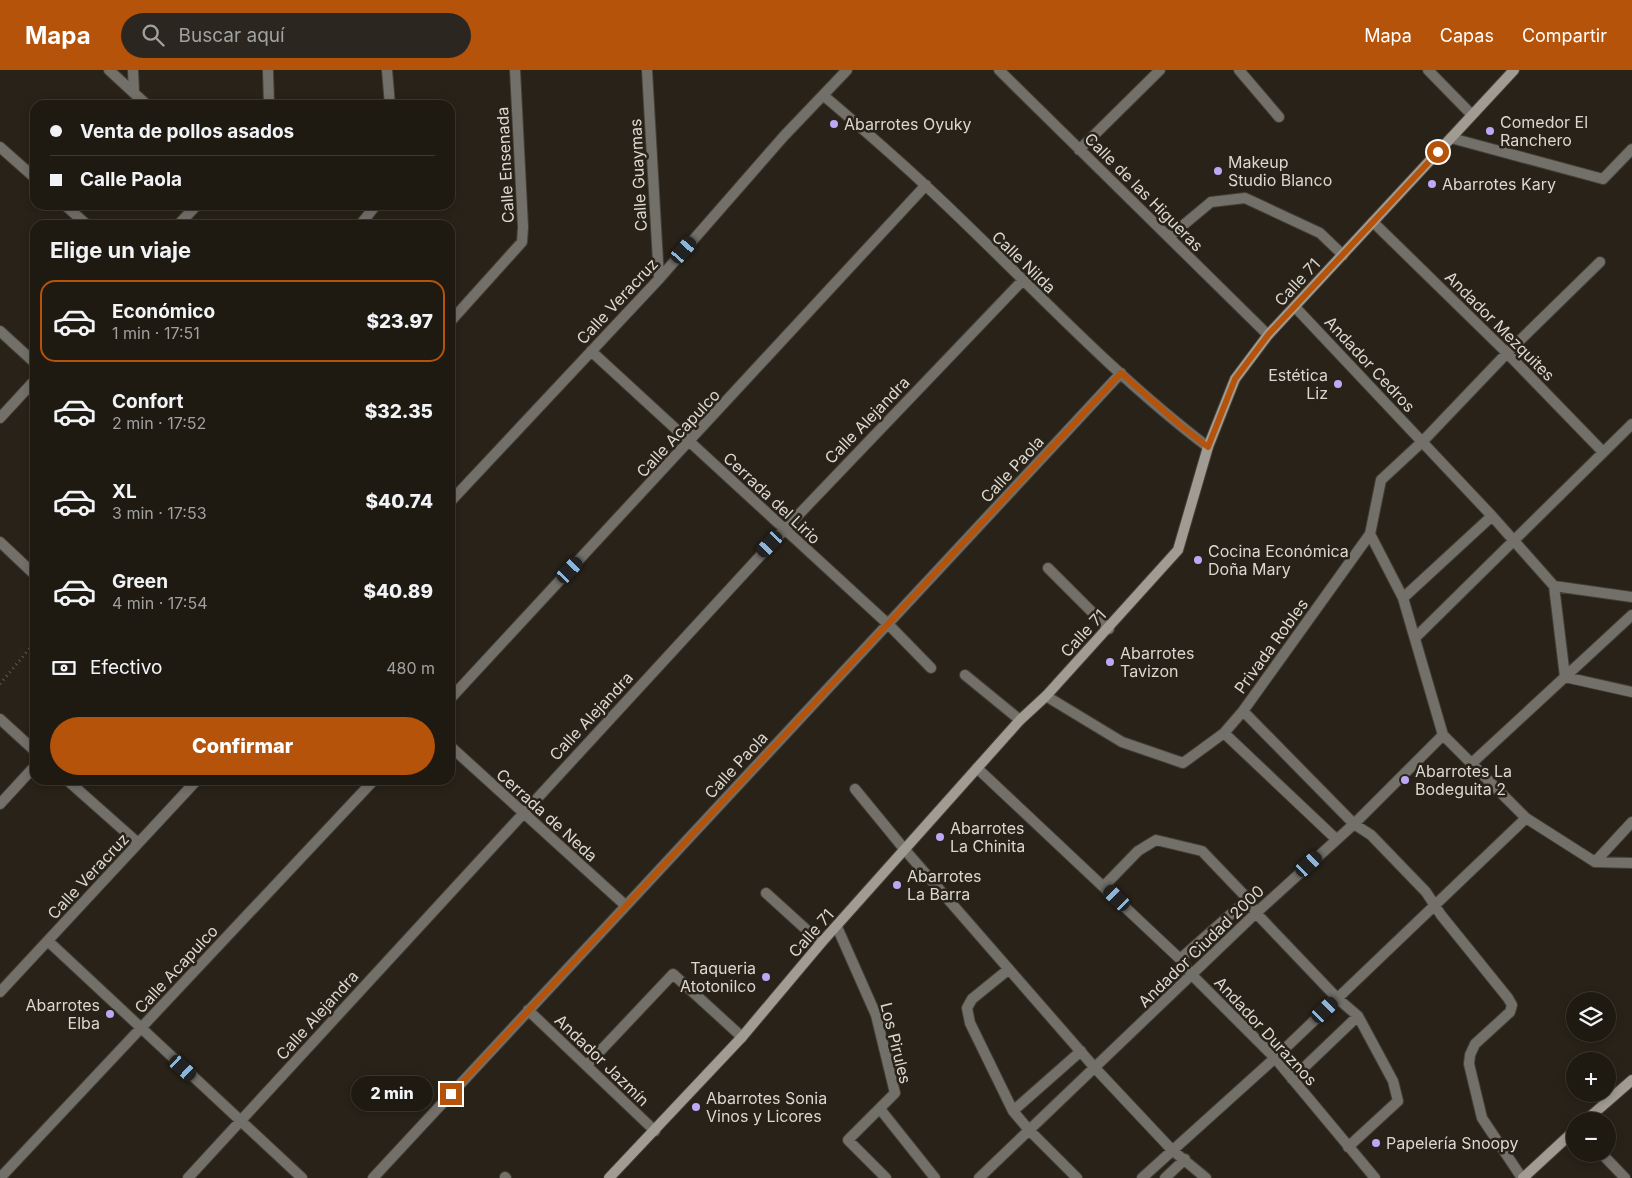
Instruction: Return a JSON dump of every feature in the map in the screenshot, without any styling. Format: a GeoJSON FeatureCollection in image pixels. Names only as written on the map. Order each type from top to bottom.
{"type":"FeatureCollection","features":[{"type":"Feature","properties":{"kind":"street"},"geometry":{"type":"LineString","coordinates":[[109,70],[142,100]]}},
{"type":"Feature","properties":{"kind":"street"},"geometry":{"type":"LineString","coordinates":[[133,70],[134,92]]}},
{"type":"Feature","properties":{"kind":"street"},"geometry":{"type":"LineString","coordinates":[[268,70],[269,100]]}},
{"type":"Feature","properties":{"kind":"street"},"geometry":{"type":"LineString","coordinates":[[388,70],[390,100]]}},
{"type":"Feature","properties":{"kind":"street","name":"Calle Ensenada"},"geometry":{"type":"LineString","coordinates":[[455,316],[522,242],[524,227],[515,70]]}},
{"type":"Feature","properties":{"kind":"street","name":"Calle Guaymas"},"geometry":{"type":"LineString","coordinates":[[647,70],[659,279]]}},
{"type":"Feature","properties":{"kind":"street","name":"Calle Veracruz"},"geometry":{"type":"LineString","coordinates":[[455,497],[659,279],[784,136],[847,70]]}},
{"type":"Feature","properties":{"kind":"street","name":"Calle de las Higueras"},"geometry":{"type":"LineString","coordinates":[[998,70],[1268,335]]}},
{"type":"Feature","properties":{"kind":"street"},"geometry":{"type":"LineString","coordinates":[[1079,150],[1160,70]]}},
{"type":"Feature","properties":{"kind":"street"},"geometry":{"type":"LineString","coordinates":[[1238,70],[1279,117]]}},
{"type":"Feature","properties":{"kind":"street"},"geometry":{"type":"LineString","coordinates":[[1428,70],[1472,115]]}},
{"type":"Feature","properties":{"kind":"street","name":"Calle 71"},"geometry":{"type":"LineString","coordinates":[[609,1178],[742,1037],[821,943],[977,768],[1020,720],[1046,696],[1108,629],[1178,550],[1208,447],[1235,379],[1268,335],[1514,70]]}},
{"type":"Feature","properties":{"kind":"street","name":"Calle Nilda"},"geometry":{"type":"LineString","coordinates":[[823,95],[926,185],[1022,280],[1121,373],[1208,447]]}},
{"type":"Feature","properties":{"kind":"street"},"geometry":{"type":"LineString","coordinates":[[1451,138],[1603,179],[1632,149]]}},
{"type":"Feature","properties":{"kind":"street"},"geometry":{"type":"LineString","coordinates":[[0,147],[30,174]]}},
{"type":"Feature","properties":{"kind":"street","name":"Calle Acapulco"},"geometry":{"type":"LineString","coordinates":[[455,694],[926,185]]}},
{"type":"Feature","properties":{"kind":"street"},"geometry":{"type":"LineString","coordinates":[[1168,237],[1211,202],[1245,198],[1320,233],[1343,255]]}},
{"type":"Feature","properties":{"kind":"street"},"geometry":{"type":"LineString","coordinates":[[70,210],[82,220]]}},
{"type":"Feature","properties":{"kind":"street"},"geometry":{"type":"LineString","coordinates":[[183,220],[192,210]]}},
{"type":"Feature","properties":{"kind":"street"},"geometry":{"type":"LineString","coordinates":[[364,220],[372,210]]}},
{"type":"Feature","properties":{"kind":"street","name":"Andador Mezquites"},"geometry":{"type":"LineString","coordinates":[[1373,222],[1507,352],[1603,452]]}},
{"type":"Feature","properties":{"kind":"street"},"geometry":{"type":"LineString","coordinates":[[1600,262],[1507,352],[1422,441],[1381,480],[1370,534],[1404,598],[1443,734],[1526,818],[1595,862],[1632,864]]}},
{"type":"Feature","properties":{"kind":"street","name":"Calle Alejandra"},"geometry":{"type":"LineString","coordinates":[[188,1178],[522,812],[784,530],[1022,280]]}},
{"type":"Feature","properties":{"kind":"street","name":"Andador Cedros"},"geometry":{"type":"LineString","coordinates":[[1295,307],[1492,516],[1554,586]]}},
{"type":"Feature","properties":{"kind":"street"},"geometry":{"type":"LineString","coordinates":[[0,331],[30,358]]}},
{"type":"Feature","properties":{"kind":"street","name":"Cerrada del Lirio"},"geometry":{"type":"LineString","coordinates":[[591,351],[889,625],[931,668]]}},
{"type":"Feature","properties":{"kind":"street","name":"Calle Paola"},"geometry":{"type":"LineString","coordinates":[[373,1178],[625,905],[889,625],[1121,373]]}},
{"type":"Feature","properties":{"kind":"street"},"geometry":{"type":"LineString","coordinates":[[0,418],[30,385]]}},
{"type":"Feature","properties":{"kind":"street"},"geometry":{"type":"LineString","coordinates":[[1415,638],[1632,424]]}},
{"type":"Feature","properties":{"kind":"street"},"geometry":{"type":"LineString","coordinates":[[1404,598],[1492,516]]}},
{"type":"Feature","properties":{"kind":"street","name":"Privada Robles"},"geometry":{"type":"LineString","coordinates":[[1046,696],[1122,742],[1183,763],[1224,733],[1243,710],[1370,534]]}},
{"type":"Feature","properties":{"kind":"street"},"geometry":{"type":"LineString","coordinates":[[0,542],[30,570]]}},
{"type":"Feature","properties":{"kind":"street"},"geometry":{"type":"LineString","coordinates":[[1048,568],[1108,629]]}},
{"type":"Feature","properties":{"kind":"street"},"geometry":{"type":"LineString","coordinates":[[1565,677],[1554,586],[1632,597]]}},
{"type":"Feature","properties":{"kind":"street"},"geometry":{"type":"LineString","coordinates":[[1472,763],[1632,615]]}},
{"type":"Feature","properties":{"kind":"street"},"geometry":{"type":"LineString","coordinates":[[965,675],[1020,720]]}},
{"type":"Feature","properties":{"kind":"street"},"geometry":{"type":"LineString","coordinates":[[1565,677],[1632,692]]}},
{"type":"Feature","properties":{"kind":"street"},"geometry":{"type":"LineString","coordinates":[[1243,710],[1354,824],[1371,836],[1426,892],[1434,905],[1512,1005],[1510,1012],[1475,1044],[1470,1054],[1469,1064],[1482,1118],[1522,1178],[1566,1138]]}},
{"type":"Feature","properties":{"kind":"street"},"geometry":{"type":"LineString","coordinates":[[0,719],[30,746]]}},
{"type":"Feature","properties":{"kind":"street"},"geometry":{"type":"LineString","coordinates":[[1224,733],[1336,839]]}},
{"type":"Feature","properties":{"kind":"street","name":"Andador Ciudad 2000"},"geometry":{"type":"LineString","coordinates":[[979,1178],[1256,913],[1354,824],[1443,734]]}},
{"type":"Feature","properties":{"kind":"street","name":"Cerrada de Neda"},"geometry":{"type":"LineString","coordinates":[[455,751],[625,905]]}},
{"type":"Feature","properties":{"kind":"street","name":"Andador Duraznos"},"geometry":{"type":"LineString","coordinates":[[977,768],[1180,959],[1192,975],[1275,1058],[1375,1178]]}},
{"type":"Feature","properties":{"kind":"street"},"geometry":{"type":"LineString","coordinates":[[0,804],[30,771]]}},
{"type":"Feature","properties":{"kind":"street"},"geometry":{"type":"LineString","coordinates":[[73,785],[138,843]]}},
{"type":"Feature","properties":{"kind":"street","name":"Calle Veracruz"},"geometry":{"type":"LineString","coordinates":[[0,992],[192,785]]}},
{"type":"Feature","properties":{"kind":"street","name":"Calle Acapulco"},"geometry":{"type":"LineString","coordinates":[[0,1178],[369,785]]}},
{"type":"Feature","properties":{"kind":"street"},"geometry":{"type":"LineString","coordinates":[[855,789],[905,850],[1095,1068],[1172,1150],[1206,1178]]}},
{"type":"Feature","properties":{"kind":"street"},"geometry":{"type":"LineString","coordinates":[[1142,1178],[1275,1058],[1526,818]]}},
{"type":"Feature","properties":{"kind":"street"},"geometry":{"type":"LineString","coordinates":[[1595,862],[1632,822]]}},
{"type":"Feature","properties":{"kind":"street"},"geometry":{"type":"LineString","coordinates":[[1104,886],[1138,851],[1156,840],[1202,851],[1248,899],[1256,913],[1337,998],[1358,1016],[1393,1080],[1398,1101],[1348,1147]]}},
{"type":"Feature","properties":{"kind":"street"},"geometry":{"type":"LineString","coordinates":[[766,893],[821,943]]}},
{"type":"Feature","properties":{"kind":"street"},"geometry":{"type":"LineString","coordinates":[[1180,959],[1248,899]]}},
{"type":"Feature","properties":{"kind":"street","name":"Los Pirules"},"geometry":{"type":"LineString","coordinates":[[837,927],[876,1016],[895,1093],[848,1140],[886,1178]]}},
{"type":"Feature","properties":{"kind":"street"},"geometry":{"type":"LineString","coordinates":[[48,941],[140,1029],[302,1178]]}},
{"type":"Feature","properties":{"kind":"street"},"geometry":{"type":"LineString","coordinates":[[1009,969],[972,999],[966,1008],[970,1022],[1014,1111],[1029,1130],[1077,1178]]}},
{"type":"Feature","properties":{"kind":"street"},"geometry":{"type":"LineString","coordinates":[[587,1065],[673,974],[742,1037]]}},
{"type":"Feature","properties":{"kind":"street","name":"Andador Jazmín"},"geometry":{"type":"LineString","coordinates":[[528,1010],[655,1131]]}},
{"type":"Feature","properties":{"kind":"street"},"geometry":{"type":"LineString","coordinates":[[1292,1079],[1358,1016]]}},
{"type":"Feature","properties":{"kind":"street"},"geometry":{"type":"LineString","coordinates":[[1014,1111],[1081,1051]]}},
{"type":"Feature","properties":{"kind":"street"},"geometry":{"type":"LineString","coordinates":[[1595,1112],[1632,1080]]}},
{"type":"Feature","properties":{"kind":"street"},"geometry":{"type":"LineString","coordinates":[[880,1109],[935,1178]]}},
{"type":"Feature","properties":{"kind":"street"},"geometry":{"type":"LineString","coordinates":[[1164,1178],[1185,1159]]}},
{"type":"Feature","properties":{"kind":"street"},"geometry":{"type":"LineString","coordinates":[[1610,1162],[1625,1178]]}},
{"type":"Feature","properties":{"kind":"path"},"geometry":{"type":"LineString","coordinates":[[0,684],[30,648]]}},
{"type":"Feature","properties":{"kind":"place","name":"Abarrotes Oyuky"},"geometry":{"type":"Point","coordinates":[834,124]}},
{"type":"Feature","properties":{"kind":"place","name":"Comedor El Ranchero"},"geometry":{"type":"Point","coordinates":[1490,131]}},
{"type":"Feature","properties":{"kind":"place","name":"Makeup Studio Blanco"},"geometry":{"type":"Point","coordinates":[1218,171]}},
{"type":"Feature","properties":{"kind":"place","name":"Abarrotes Kary"},"geometry":{"type":"Point","coordinates":[1432,184]}},
{"type":"Feature","properties":{"kind":"place","name":"Estética Liz"},"geometry":{"type":"Point","coordinates":[1338,384]}},
{"type":"Feature","properties":{"kind":"place","name":"Cocina Económica Doña Mary"},"geometry":{"type":"Point","coordinates":[1198,560]}},
{"type":"Feature","properties":{"kind":"place","name":"Abarrotes Tavizon"},"geometry":{"type":"Point","coordinates":[1110,662]}},
{"type":"Feature","properties":{"kind":"place","name":"Abarrotes La Bodeguita 2"},"geometry":{"type":"Point","coordinates":[1405,780]}},
{"type":"Feature","properties":{"kind":"place","name":"Abarrotes La Chinita"},"geometry":{"type":"Point","coordinates":[940,837]}},
{"type":"Feature","properties":{"kind":"place","name":"Abarrotes La Barra"},"geometry":{"type":"Point","coordinates":[897,885]}},
{"type":"Feature","properties":{"kind":"place","name":"Taqueria Atotonilco"},"geometry":{"type":"Point","coordinates":[766,977]}},
{"type":"Feature","properties":{"kind":"place","name":"Abarrotes Elba"},"geometry":{"type":"Point","coordinates":[110,1014]}},
{"type":"Feature","properties":{"kind":"place","name":"Abarrotes Sonia Vinos y Licores"},"geometry":{"type":"Point","coordinates":[696,1107]}},
{"type":"Feature","properties":{"kind":"place","name":"Papelería Snoopy"},"geometry":{"type":"Point","coordinates":[1376,1143]}},
{"type":"Feature","properties":{"kind":"route"},"geometry":{"type":"LineString","coordinates":[[451,1094],[625,905],[889,625],[1121,373],[1208,447],[1235,379],[1268,335],[1438,152]]}}]}
